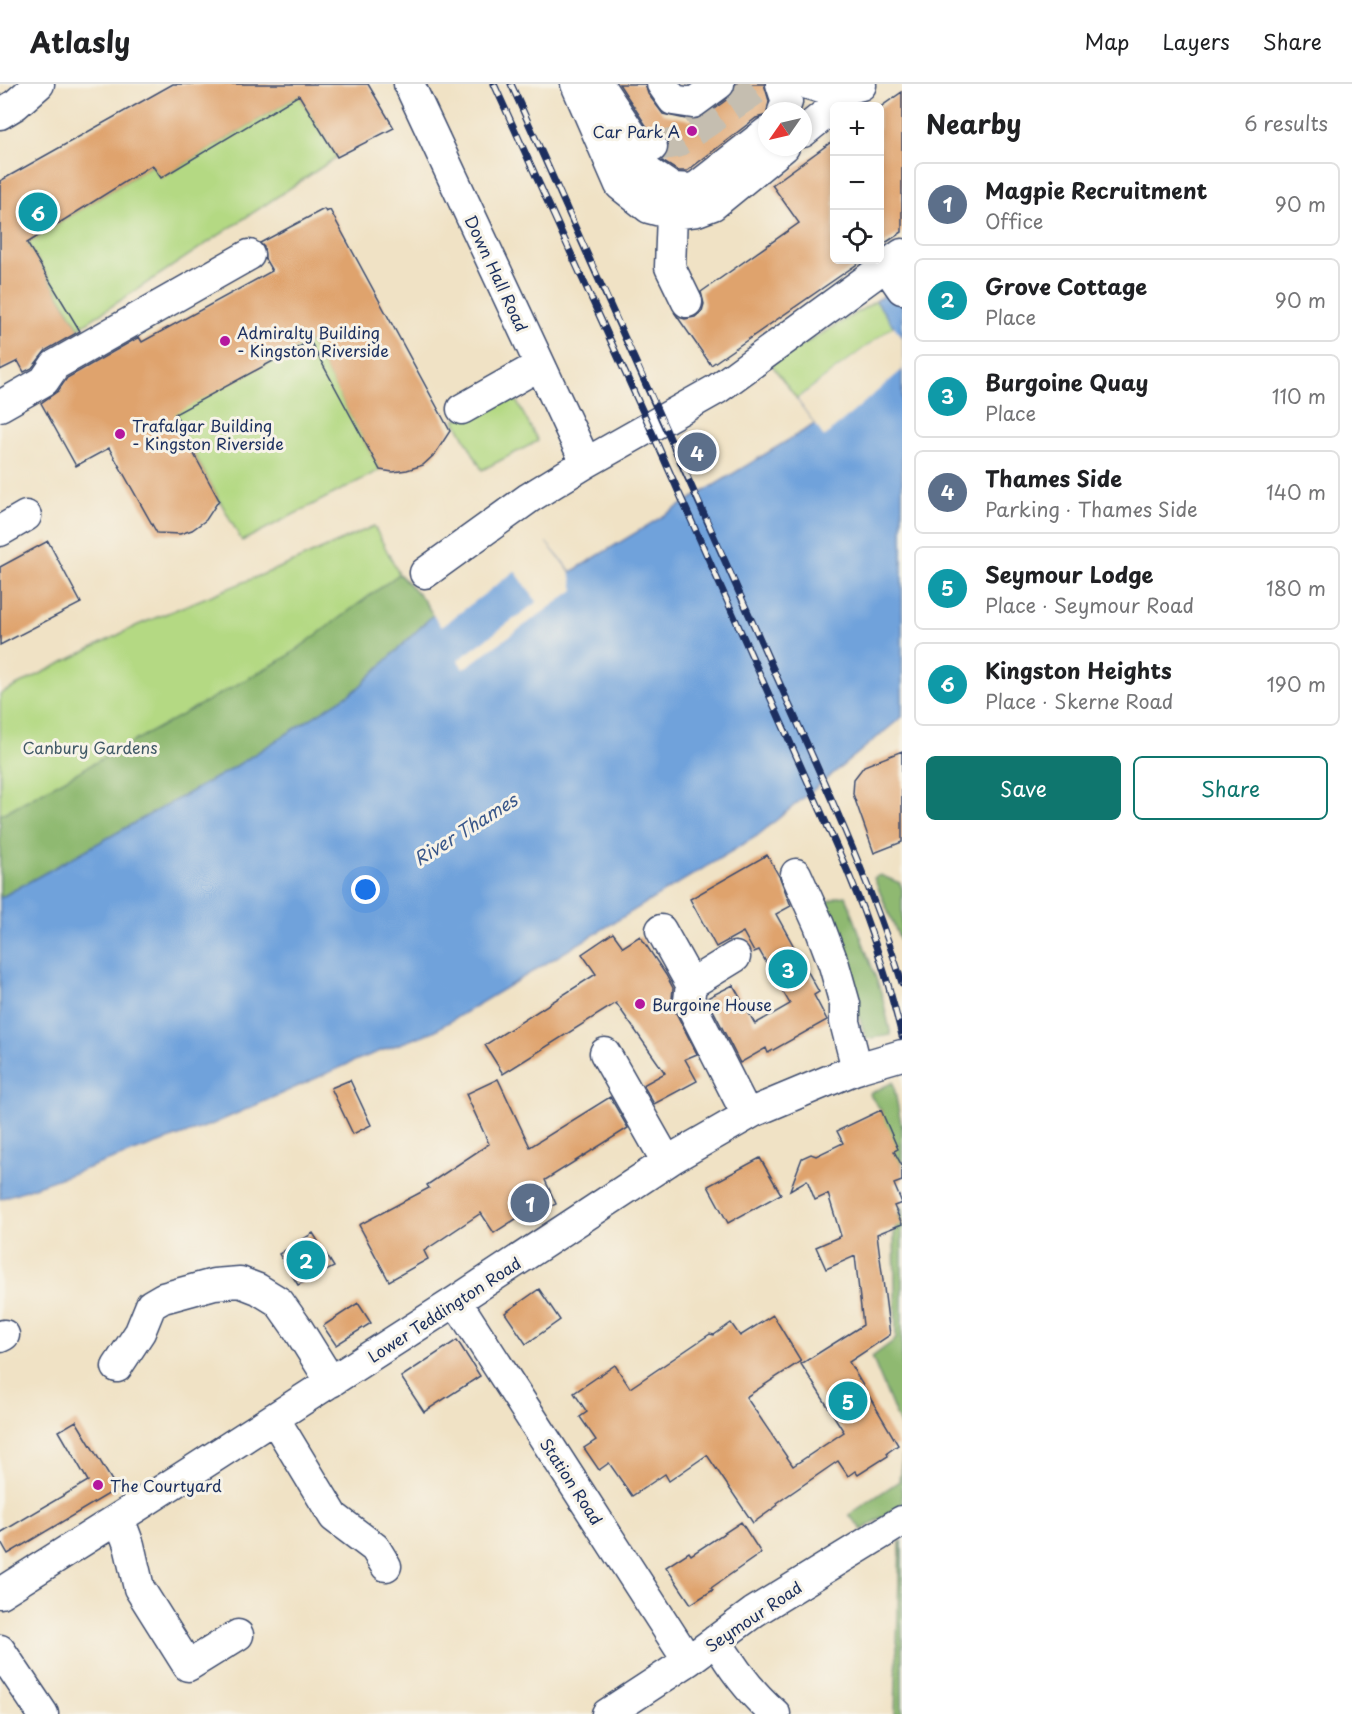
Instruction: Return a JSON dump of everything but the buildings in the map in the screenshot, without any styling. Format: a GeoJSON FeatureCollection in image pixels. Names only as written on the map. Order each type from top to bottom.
{"type":"FeatureCollection","features":[{"type":"Feature","properties":{"kind":"street"},"geometry":{"type":"LineString","coordinates":[[0,114],[15,105],[39,84]]}},
{"type":"Feature","properties":{"kind":"street","name":"Down Hall Road"},"geometry":{"type":"LineString","coordinates":[[409,84],[586,463]]}},
{"type":"Feature","properties":{"kind":"street"},"geometry":{"type":"LineString","coordinates":[[662,84],[673,100],[693,103],[719,84]]}},
{"type":"Feature","properties":{"kind":"street"},"geometry":{"type":"LineString","coordinates":[[789,95],[835,92],[862,84]]}},
{"type":"Feature","properties":{"kind":"street"},"geometry":{"type":"LineString","coordinates":[[840,102],[862,84]]}},
{"type":"Feature","properties":{"kind":"street"},"geometry":{"type":"LineString","coordinates":[[584,85],[630,160],[672,188],[694,189],[758,139]]}},
{"type":"Feature","properties":{"kind":"street"},"geometry":{"type":"LineString","coordinates":[[584,85],[640,147],[652,147]]}},
{"type":"Feature","properties":{"kind":"street"},"geometry":{"type":"LineString","coordinates":[[584,85],[620,185],[649,208],[672,213],[697,211],[712,205],[773,156]]}},
{"type":"Feature","properties":{"kind":"street"},"geometry":{"type":"LineString","coordinates":[[812,125],[830,110]]}},
{"type":"Feature","properties":{"kind":"street"},"geometry":{"type":"LineString","coordinates":[[672,213],[670,267],[687,302]]}},
{"type":"Feature","properties":{"kind":"street"},"geometry":{"type":"LineString","coordinates":[[1,405],[44,381],[55,365],[249,255]]}},
{"type":"Feature","properties":{"kind":"street"},"geometry":{"type":"LineString","coordinates":[[425,573],[529,498],[717,389],[897,270]]}},
{"type":"Feature","properties":{"kind":"street"},"geometry":{"type":"LineString","coordinates":[[462,409],[540,365]]}},
{"type":"Feature","properties":{"kind":"street"},"geometry":{"type":"LineString","coordinates":[[0,531],[26,516]]}},
{"type":"Feature","properties":{"kind":"street"},"geometry":{"type":"LineString","coordinates":[[796,874],[834,965],[845,1004],[844,1022],[856,1069]]}},
{"type":"Feature","properties":{"kind":"street"},"geometry":{"type":"LineString","coordinates":[[661,930],[691,984],[689,1001],[747,1116]]}},
{"type":"Feature","properties":{"kind":"street"},"geometry":{"type":"LineString","coordinates":[[691,984],[735,957]]}},
{"type":"Feature","properties":{"kind":"street"},"geometry":{"type":"LineString","coordinates":[[605,1053],[667,1161]]}},
{"type":"Feature","properties":{"kind":"street","name":"Lower Teddington Road"},"geometry":{"type":"LineString","coordinates":[[2,1586],[119,1518],[274,1419],[667,1161],[747,1116],[856,1069],[902,1055]]}},
{"type":"Feature","properties":{"kind":"street"},"geometry":{"type":"LineString","coordinates":[[117,1367],[140,1332],[151,1305],[163,1298],[214,1284],[240,1282],[258,1289],[279,1302],[331,1382]]}},
{"type":"Feature","properties":{"kind":"street","name":"Station Road"},"geometry":{"type":"LineString","coordinates":[[456,1301],[688,1661]]}},
{"type":"Feature","properties":{"kind":"street"},"geometry":{"type":"LineString","coordinates":[[274,1419],[334,1517],[375,1548],[386,1566]]}},
{"type":"Feature","properties":{"kind":"street"},"geometry":{"type":"LineString","coordinates":[[119,1518],[129,1545],[139,1588],[188,1666],[238,1635]]}},
{"type":"Feature","properties":{"kind":"street","name":"Seymour Road"},"geometry":{"type":"LineString","coordinates":[[607,1714],[688,1661],[754,1612],[902,1521]]}},
{"type":"Feature","properties":{"kind":"street"},"geometry":{"type":"LineString","coordinates":[[716,1640],[732,1667],[762,1703],[775,1714]]}},
{"type":"Feature","properties":{"kind":"street"},"geometry":{"type":"LineString","coordinates":[[0,1650],[43,1714]]}},
{"type":"Feature","properties":{"kind":"green space"},"geometry":{"type":"Polygon","coordinates":[[[299,95],[337,157],[79,328],[27,243],[152,165],[161,178],[299,95]]]}},
{"type":"Feature","properties":{"kind":"green space"},"geometry":{"type":"Polygon","coordinates":[[[876,301],[894,326],[797,399],[771,364],[876,301]]]}},
{"type":"Feature","properties":{"kind":"green space"},"geometry":{"type":"Polygon","coordinates":[[[311,342],[380,470],[242,541],[178,425],[170,404],[311,342]]]}},
{"type":"Feature","properties":{"kind":"green space"},"geometry":{"type":"Polygon","coordinates":[[[510,389],[538,441],[482,470],[455,420],[510,389]]]}},
{"type":"Feature","properties":{"kind":"green space","name":"Canbury Gardens"},"geometry":{"type":"Polygon","coordinates":[[[374,526],[399,574],[423,599],[433,615],[0,898],[0,694],[138,625],[291,563],[374,526]]]}},
{"type":"Feature","properties":{"kind":"green space"},"geometry":{"type":"Polygon","coordinates":[[[399,574],[423,599],[433,615],[356,690],[233,768],[0,898],[0,815],[285,658],[399,574]]]}},
{"type":"Feature","properties":{"kind":"green space"},"geometry":{"type":"Polygon","coordinates":[[[880,875],[900,883],[902,889],[902,945],[874,878],[880,875]]]}},
{"type":"Feature","properties":{"kind":"green space"},"geometry":{"type":"Polygon","coordinates":[[[846,896],[882,995],[891,1035],[866,1039],[824,904],[846,896]]]}},
{"type":"Feature","properties":{"kind":"green space"},"geometry":{"type":"Polygon","coordinates":[[[893,1082],[902,1128],[902,1178],[881,1110],[869,1094],[893,1082]]]}},
{"type":"Feature","properties":{"kind":"green space"},"geometry":{"type":"Polygon","coordinates":[[[902,1205],[902,1430],[872,1357],[896,1339],[894,1234],[902,1205]]]}},
{"type":"Feature","properties":{"kind":"green space"},"geometry":{"type":"Polygon","coordinates":[[[902,1456],[902,1504],[862,1530],[849,1515],[899,1481],[902,1456]]]}},
{"type":"Feature","properties":{"kind":"green space"},"geometry":{"type":"Polygon","coordinates":[[[902,1541],[902,1714],[895,1714],[900,1542],[902,1541]]]}},
{"type":"Feature","properties":{"kind":"water","name":"River Thames"},"geometry":{"type":"Polygon","coordinates":[[[902,282],[902,717],[757,836],[434,1031],[357,1060],[213,1124],[0,1199],[0,898],[233,768],[356,690],[433,615],[546,543],[571,572],[815,424],[797,399],[894,327],[876,301],[902,282]]]}},
{"type":"Feature","properties":{"kind":"pier"},"geometry":{"type":"Polygon","coordinates":[[[894,326],[902,338],[902,370],[824,437],[797,399],[894,326]]]}},
{"type":"Feature","properties":{"kind":"pier"},"geometry":{"type":"Polygon","coordinates":[[[544,540],[570,572],[574,590],[463,669],[458,660],[537,602],[515,571],[441,627],[431,612],[529,541],[544,540]]]}},
{"type":"Feature","properties":{"kind":"tunnel"},"geometry":{"type":"LineString","coordinates":[[652,147],[676,143],[758,88],[756,84]]}},
{"type":"Feature","properties":{"kind":"railway"},"geometry":{"type":"LineString","coordinates":[[494,84],[847,870],[878,952],[902,1036]]}},
{"type":"Feature","properties":{"kind":"railway"},"geometry":{"type":"LineString","coordinates":[[511,84],[854,851],[902,983]]}},
{"type":"Feature","properties":{"kind":"place","name":"Car Park A"},"geometry":{"type":"Point","coordinates":[692,131]}},
{"type":"Feature","properties":{"kind":"place","name":"Kingston Heights"},"geometry":{"type":"Point","coordinates":[38,212]}},
{"type":"Feature","properties":{"kind":"place","name":"Admiralty Building - Kingston Riverside"},"geometry":{"type":"Point","coordinates":[225,341]}},
{"type":"Feature","properties":{"kind":"place","name":"Trafalgar Building - Kingston Riverside"},"geometry":{"type":"Point","coordinates":[120,434]}},
{"type":"Feature","properties":{"kind":"place","name":"Thames Side"},"geometry":{"type":"Point","coordinates":[697,452]}},
{"type":"Feature","properties":{"kind":"place","name":"Burgoine Quay"},"geometry":{"type":"Point","coordinates":[788,969]}},
{"type":"Feature","properties":{"kind":"place","name":"Burgoine House"},"geometry":{"type":"Point","coordinates":[640,1004]}},
{"type":"Feature","properties":{"kind":"place","name":"Magpie Recruitment"},"geometry":{"type":"Point","coordinates":[530,1203]}},
{"type":"Feature","properties":{"kind":"place","name":"Grove Cottage"},"geometry":{"type":"Point","coordinates":[306,1260]}},
{"type":"Feature","properties":{"kind":"place","name":"Seymour Lodge"},"geometry":{"type":"Point","coordinates":[848,1401]}},
{"type":"Feature","properties":{"kind":"place","name":"The Courtyard"},"geometry":{"type":"Point","coordinates":[98,1485]}}]}
